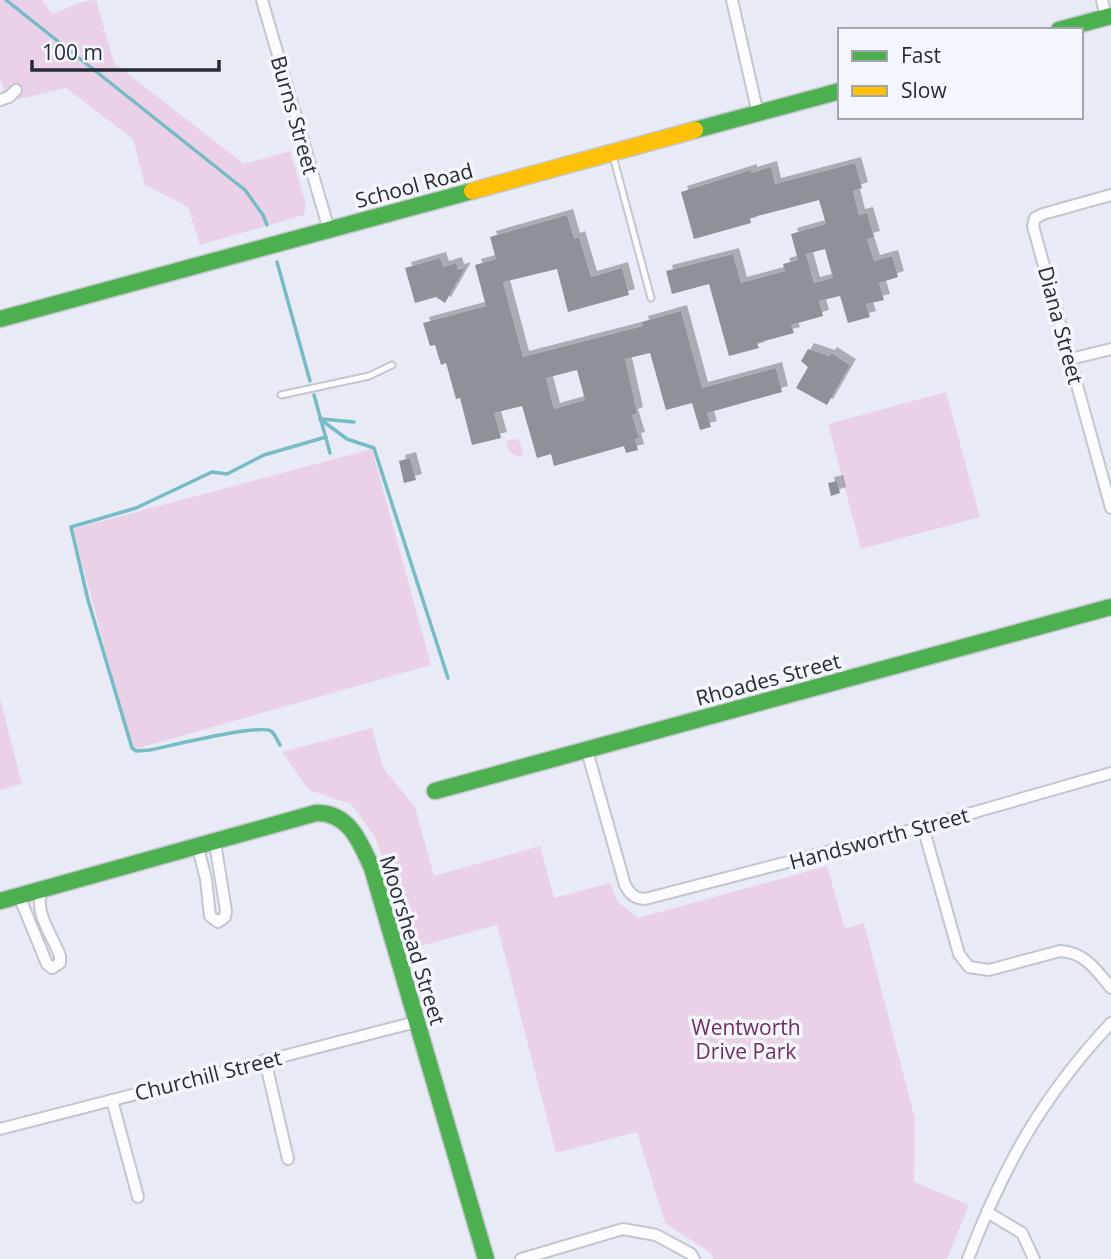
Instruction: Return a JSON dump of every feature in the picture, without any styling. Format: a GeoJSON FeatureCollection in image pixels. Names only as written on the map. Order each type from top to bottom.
{"type":"FeatureCollection","features":[{"type":"Feature","properties":{"kind":"street","name":"Burns Street"},"geometry":{"type":"LineString","coordinates":[[262,0],[329,230]]}},
{"type":"Feature","properties":{"kind":"street"},"geometry":{"type":"LineString","coordinates":[[732,0],[758,114]]}},
{"type":"Feature","properties":{"kind":"street"},"geometry":{"type":"LineString","coordinates":[[1066,28],[1109,16],[1102,0]]}},
{"type":"Feature","properties":{"kind":"street"},"geometry":{"type":"LineString","coordinates":[[0,100],[9,97],[16,89]]}},
{"type":"Feature","properties":{"kind":"street","name":"School Road"},"geometry":{"type":"LineString","coordinates":[[0,319],[838,92]]}},
{"type":"Feature","properties":{"kind":"street","name":"Diana Street"},"geometry":{"type":"LineString","coordinates":[[1111,195],[1035,218],[1033,226],[1111,508]]}},
{"type":"Feature","properties":{"kind":"street"},"geometry":{"type":"LineString","coordinates":[[1070,359],[1111,348]]}},
{"type":"Feature","properties":{"kind":"street","name":"Rhoades Street"},"geometry":{"type":"LineString","coordinates":[[435,791],[1111,607]]}},
{"type":"Feature","properties":{"kind":"street","name":"Handsworth Street"},"geometry":{"type":"LineString","coordinates":[[587,751],[625,885],[634,897],[645,900],[923,827],[1111,773]]}},
{"type":"Feature","properties":{"kind":"street","name":"Moorshead Street"},"geometry":{"type":"LineString","coordinates":[[0,901],[316,813],[326,811],[340,816],[372,868],[486,1259]]}},
{"type":"Feature","properties":{"kind":"street"},"geometry":{"type":"LineString","coordinates":[[923,827],[959,954],[968,967],[989,970],[1060,950],[1072,951],[1089,962],[1111,988]]}},
{"type":"Feature","properties":{"kind":"street"},"geometry":{"type":"LineString","coordinates":[[198,848],[206,879],[209,913],[213,920],[218,922],[225,917],[226,911],[215,843]]}},
{"type":"Feature","properties":{"kind":"street"},"geometry":{"type":"LineString","coordinates":[[19,896],[47,964],[52,968],[60,963],[60,956],[41,916],[38,903],[41,891]]}},
{"type":"Feature","properties":{"kind":"street","name":"Churchill Street"},"geometry":{"type":"LineString","coordinates":[[0,1129],[416,1022]]}},
{"type":"Feature","properties":{"kind":"street"},"geometry":{"type":"LineString","coordinates":[[968,1259],[1008,1166],[1042,1106],[1080,1056],[1111,1023]]}},
{"type":"Feature","properties":{"kind":"street"},"geometry":{"type":"LineString","coordinates":[[265,1060],[288,1159]]}},
{"type":"Feature","properties":{"kind":"street"},"geometry":{"type":"LineString","coordinates":[[112,1100],[138,1197]]}},
{"type":"Feature","properties":{"kind":"street"},"geometry":{"type":"LineString","coordinates":[[986,1212],[1022,1233],[1034,1259]]}},
{"type":"Feature","properties":{"kind":"street"},"geometry":{"type":"LineString","coordinates":[[521,1259],[623,1229],[656,1235],[691,1254],[694,1259]]}},
{"type":"Feature","properties":{"kind":"lane"},"geometry":{"type":"LineString","coordinates":[[612,153],[651,298]]}},
{"type":"Feature","properties":{"kind":"lane"},"geometry":{"type":"LineString","coordinates":[[281,395],[369,376],[392,365]]}},
{"type":"Feature","properties":{"kind":"green space"},"geometry":{"type":"Polygon","coordinates":[[[0,0],[42,0],[52,14],[96,0],[114,63],[244,164],[290,151],[306,205],[304,215],[200,245],[188,207],[145,185],[133,139],[66,88],[7,102],[0,77],[0,0]]]}},
{"type":"Feature","properties":{"kind":"green space"},"geometry":{"type":"Polygon","coordinates":[[[946,392],[980,517],[861,549],[828,424],[946,392]]]}},
{"type":"Feature","properties":{"kind":"green space"},"geometry":{"type":"Polygon","coordinates":[[[518,439],[523,451],[520,457],[511,453],[506,445],[509,440],[518,439]]]}},
{"type":"Feature","properties":{"kind":"green space"},"geometry":{"type":"Polygon","coordinates":[[[372,449],[431,665],[132,750],[73,529],[372,449]]]}},
{"type":"Feature","properties":{"kind":"green space"},"geometry":{"type":"Polygon","coordinates":[[[0,698],[22,784],[0,790],[0,698]]]}},
{"type":"Feature","properties":{"kind":"green space","name":"Wentworth Drive Park"},"geometry":{"type":"Polygon","coordinates":[[[372,728],[383,768],[415,807],[434,876],[540,846],[554,898],[610,883],[617,901],[638,918],[827,866],[845,929],[864,923],[915,1119],[914,1182],[969,1205],[947,1259],[713,1259],[711,1253],[665,1223],[637,1132],[556,1153],[497,925],[409,949],[390,877],[375,837],[351,804],[309,790],[282,752],[372,728]]]}},
{"type":"Feature","properties":{"kind":"building"},"geometry":{"type":"Polygon","coordinates":[[[855,163],[862,188],[853,191],[859,215],[867,213],[874,237],[867,239],[874,261],[892,256],[898,277],[879,283],[884,300],[866,304],[870,317],[848,323],[840,296],[819,301],[823,316],[791,325],[794,333],[757,343],[759,348],[729,356],[709,284],[672,294],[666,271],[733,254],[741,283],[785,271],[783,264],[798,260],[791,234],[826,224],[819,200],[750,218],[751,223],[694,239],[681,192],[751,170],[751,173],[771,167],[775,184],[855,163]],[[825,249],[806,254],[814,283],[833,278],[825,249]]]}},
{"type":"Feature","properties":{"kind":"building"},"geometry":{"type":"Polygon","coordinates":[[[567,215],[574,239],[579,237],[591,277],[622,268],[629,295],[568,312],[557,269],[503,282],[523,357],[643,326],[642,322],[681,311],[702,388],[776,368],[782,392],[707,413],[711,427],[700,430],[692,403],[666,410],[650,353],[625,359],[637,413],[632,415],[639,438],[635,439],[638,450],[626,453],[624,446],[554,466],[551,454],[537,458],[522,406],[494,413],[501,438],[472,445],[460,398],[456,399],[446,363],[441,365],[435,345],[430,346],[423,323],[486,306],[475,265],[496,259],[490,237],[567,215]],[[577,370],[546,378],[554,409],[585,400],[577,370]]]}},
{"type":"Feature","properties":{"kind":"building"},"geometry":{"type":"Polygon","coordinates":[[[440,258],[443,267],[456,263],[458,270],[465,268],[445,303],[436,297],[415,303],[405,268],[440,258]]]}},
{"type":"Feature","properties":{"kind":"building"},"geometry":{"type":"Polygon","coordinates":[[[808,349],[829,356],[831,353],[850,365],[827,405],[796,388],[808,367],[801,361],[808,349]]]}},
{"type":"Feature","properties":{"kind":"building"},"geometry":{"type":"Polygon","coordinates":[[[410,458],[416,480],[404,483],[399,461],[410,458]]]}},
{"type":"Feature","properties":{"kind":"building"},"geometry":{"type":"Polygon","coordinates":[[[837,481],[840,493],[831,496],[828,483],[837,481]]]}},
{"type":"Feature","properties":{"kind":"waterway"},"geometry":{"type":"LineString","coordinates":[[6,0],[245,190],[267,225]]}},
{"type":"Feature","properties":{"kind":"waterway"},"geometry":{"type":"LineString","coordinates":[[277,262],[310,381]]}},
{"type":"Feature","properties":{"kind":"waterway"},"geometry":{"type":"LineString","coordinates":[[314,395],[330,453]]}},
{"type":"Feature","properties":{"kind":"waterway"},"geometry":{"type":"LineString","coordinates":[[320,419],[347,439],[374,448],[448,678]]}},
{"type":"Feature","properties":{"kind":"waterway"},"geometry":{"type":"LineString","coordinates":[[322,419],[354,422]]}},
{"type":"Feature","properties":{"kind":"waterway"},"geometry":{"type":"LineString","coordinates":[[280,745],[271,731],[249,730],[150,750],[136,751],[132,748],[88,600],[71,527],[136,508],[212,472],[227,474],[264,455],[326,437]]}},
{"type":"Feature","properties":{"kind":"traffic: fast"},"geometry":{"type":"LineString","coordinates":[[1066,28],[1111,16]]}},
{"type":"Feature","properties":{"kind":"traffic: fast"},"geometry":{"type":"LineString","coordinates":[[695,130],[838,92]]}},
{"type":"Feature","properties":{"kind":"traffic: fast"},"geometry":{"type":"LineString","coordinates":[[0,319],[472,191]]}},
{"type":"Feature","properties":{"kind":"traffic: fast"},"geometry":{"type":"LineString","coordinates":[[435,791],[1111,607]]}},
{"type":"Feature","properties":{"kind":"traffic: fast"},"geometry":{"type":"LineString","coordinates":[[0,901],[316,813],[327,814],[345,823],[358,839],[372,868],[486,1259]]}},
{"type":"Feature","properties":{"kind":"traffic: slow"},"geometry":{"type":"LineString","coordinates":[[472,191],[695,130]]}}]}
